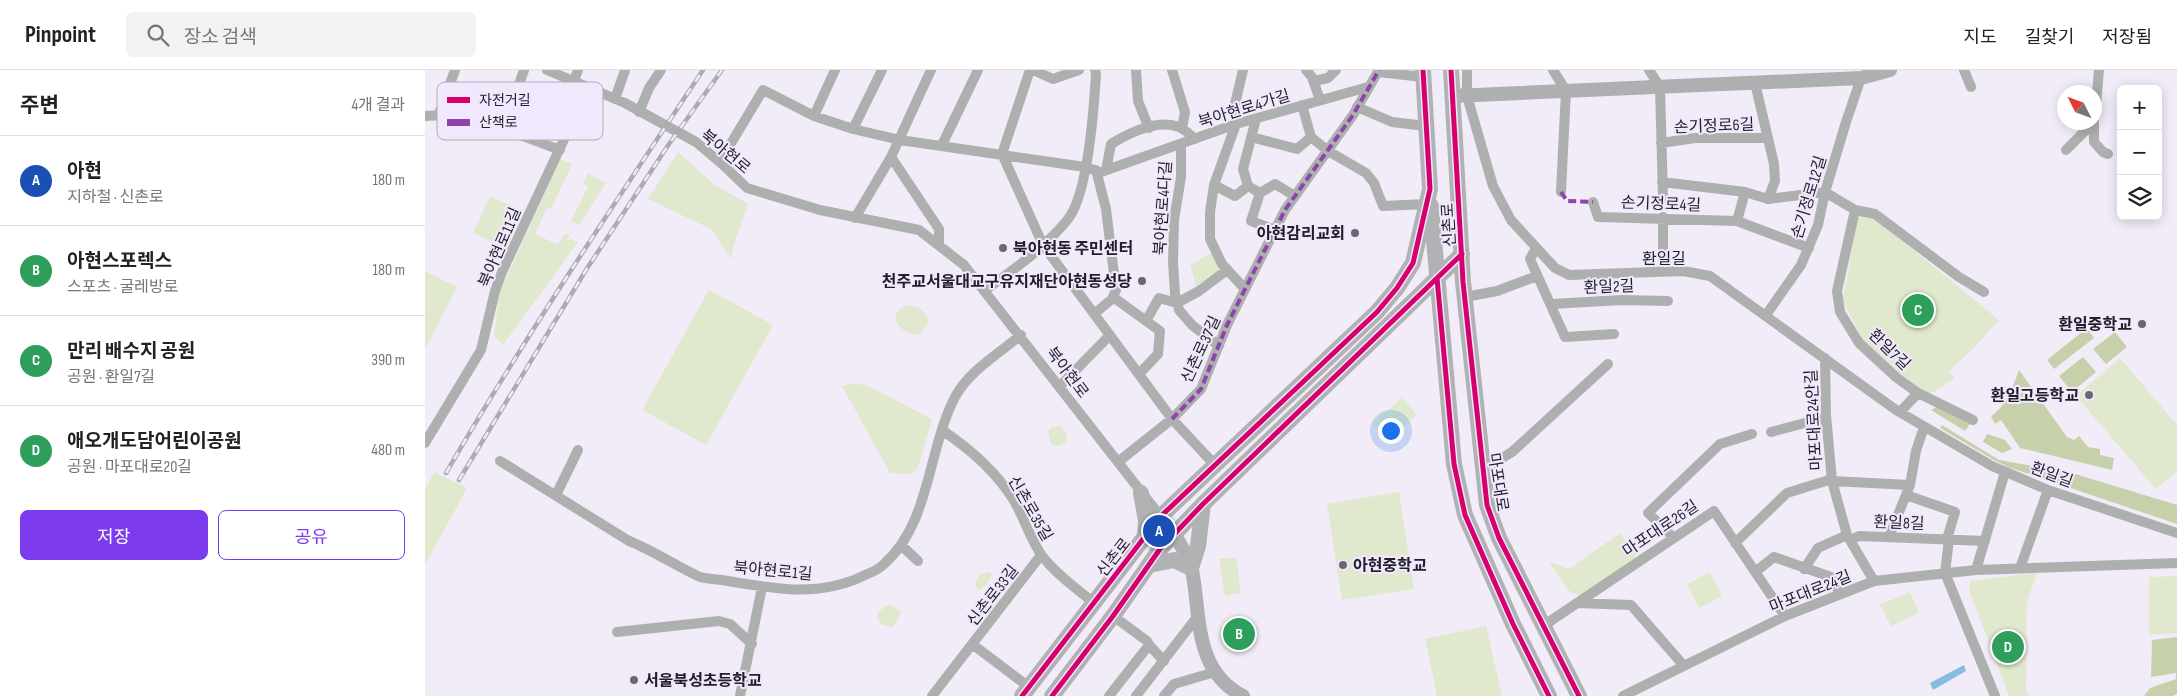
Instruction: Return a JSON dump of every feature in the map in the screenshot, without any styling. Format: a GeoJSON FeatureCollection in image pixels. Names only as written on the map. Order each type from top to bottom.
{"type":"FeatureCollection","features":[{"type":"Feature","properties":{"kind":"main road","name":"신촌로"},"geometry":{"type":"LineString","coordinates":[[1026,691],[1145,536],[1203,504],[1462,254],[1460,96],[1451,70]]}},
{"type":"Feature","properties":{"kind":"main road","name":"신촌로"},"geometry":{"type":"LineString","coordinates":[[1052,696],[1149,566],[1159,550],[1167,525],[1180,498],[1390,298],[1413,263],[1428,196],[1423,74]]}},
{"type":"Feature","properties":{"kind":"main road"},"geometry":{"type":"LineString","coordinates":[[1428,196],[1454,464],[1465,515],[1513,624],[1549,696]]}},
{"type":"Feature","properties":{"kind":"main road","name":"마포대로"},"geometry":{"type":"LineString","coordinates":[[1462,254],[1487,505],[1499,538],[1579,696]]}},
{"type":"Feature","properties":{"kind":"main road"},"geometry":{"type":"LineString","coordinates":[[1144,496],[1155,502],[1180,498]]}},
{"type":"Feature","properties":{"kind":"main road"},"geometry":{"type":"LineString","coordinates":[[1144,496],[1145,536]]}},
{"type":"Feature","properties":{"kind":"main road"},"geometry":{"type":"LineString","coordinates":[[1149,566],[1174,560],[1191,568],[1198,546],[1203,504]]}},
{"type":"Feature","properties":{"kind":"street"},"geometry":{"type":"LineString","coordinates":[[451,82],[455,70]]}},
{"type":"Feature","properties":{"kind":"street"},"geometry":{"type":"LineString","coordinates":[[520,82],[524,70]]}},
{"type":"Feature","properties":{"kind":"street","name":"북아현로"},"geometry":{"type":"LineString","coordinates":[[547,70],[574,81]]}},
{"type":"Feature","properties":{"kind":"street"},"geometry":{"type":"LineString","coordinates":[[574,81],[578,70]]}},
{"type":"Feature","properties":{"kind":"street"},"geometry":{"type":"LineString","coordinates":[[615,99],[625,70]]}},
{"type":"Feature","properties":{"kind":"street"},"geometry":{"type":"LineString","coordinates":[[639,112],[649,88],[661,70]]}},
{"type":"Feature","properties":{"kind":"street"},"geometry":{"type":"LineString","coordinates":[[813,116],[835,70]]}},
{"type":"Feature","properties":{"kind":"street"},"geometry":{"type":"LineString","coordinates":[[853,129],[882,70]]}},
{"type":"Feature","properties":{"kind":"street"},"geometry":{"type":"LineString","coordinates":[[855,218],[891,157],[931,70]]}},
{"type":"Feature","properties":{"kind":"street"},"geometry":{"type":"LineString","coordinates":[[942,145],[978,70]]}},
{"type":"Feature","properties":{"kind":"street"},"geometry":{"type":"LineString","coordinates":[[1079,70],[1053,79],[1031,70],[1002,154],[1043,245],[1172,419],[1215,464]]}},
{"type":"Feature","properties":{"kind":"street"},"geometry":{"type":"LineString","coordinates":[[984,291],[1043,245],[1069,218],[1080,197],[1094,112],[1095,70]]}},
{"type":"Feature","properties":{"kind":"street","name":"북아현로4가길"},"geometry":{"type":"LineString","coordinates":[[1172,70],[1185,112],[1183,129]]}},
{"type":"Feature","properties":{"kind":"street"},"geometry":{"type":"LineString","coordinates":[[1243,70],[1235,104],[1237,124],[1214,185],[1210,212],[1210,239],[1227,270],[1245,289]]}},
{"type":"Feature","properties":{"kind":"street"},"geometry":{"type":"LineString","coordinates":[[1306,70],[1314,81],[1320,100]]}},
{"type":"Feature","properties":{"kind":"street"},"geometry":{"type":"LineString","coordinates":[[1314,81],[1328,78],[1336,70]]}},
{"type":"Feature","properties":{"kind":"street","name":"환일길"},"geometry":{"type":"LineString","coordinates":[[1467,70],[1460,96],[1493,186],[1511,220],[1555,268],[1569,275],[1683,271],[1710,276],[1900,412],[1992,466],[2048,490],[2177,533]]}},
{"type":"Feature","properties":{"kind":"street"},"geometry":{"type":"LineString","coordinates":[[1553,70],[1566,91],[1561,192]]}},
{"type":"Feature","properties":{"kind":"street"},"geometry":{"type":"LineString","coordinates":[[1649,70],[1660,87]]}},
{"type":"Feature","properties":{"kind":"street"},"geometry":{"type":"LineString","coordinates":[[1460,96],[1755,83],[1792,76],[1861,78],[1891,70]]}},
{"type":"Feature","properties":{"kind":"street"},"geometry":{"type":"LineString","coordinates":[[1964,70],[1971,87]]}},
{"type":"Feature","properties":{"kind":"street"},"geometry":{"type":"LineString","coordinates":[[2098,85],[2099,70]]}},
{"type":"Feature","properties":{"kind":"street"},"geometry":{"type":"LineString","coordinates":[[1139,71],[1138,101],[1149,128]]}},
{"type":"Feature","properties":{"kind":"street","name":"신촌로"},"geometry":{"type":"LineString","coordinates":[[1378,71],[1423,74]]}},
{"type":"Feature","properties":{"kind":"street","name":"신촌로37길"},"geometry":{"type":"LineString","coordinates":[[1118,462],[1172,419],[1201,389],[1245,289],[1275,230],[1295,196],[1328,151],[1378,71]]}},
{"type":"Feature","properties":{"kind":"street","name":"손기정로12길"},"geometry":{"type":"LineString","coordinates":[[1766,315],[1801,265],[1809,248],[1818,225],[1825,192],[1845,122],[1861,78]]}},
{"type":"Feature","properties":{"kind":"street"},"geometry":{"type":"LineString","coordinates":[[1755,83],[1774,164],[1775,181],[1768,199]]}},
{"type":"Feature","properties":{"kind":"street","name":"북아현로4가길"},"geometry":{"type":"LineString","coordinates":[[1101,170],[1237,124],[1368,87]]}},
{"type":"Feature","properties":{"kind":"street","name":"손기정로6길"},"geometry":{"type":"LineString","coordinates":[[1660,87],[1663,198]]}},
{"type":"Feature","properties":{"kind":"street"},"geometry":{"type":"LineString","coordinates":[[717,159],[727,150],[763,90],[813,116],[853,129],[899,140],[1101,170],[1116,290],[1113,297],[1094,314]]}},
{"type":"Feature","properties":{"kind":"street","name":"북아현로"},"geometry":{"type":"LineString","coordinates":[[603,94],[696,142],[747,188],[820,210],[919,230],[939,245],[964,265],[1021,335],[1167,525]]}},
{"type":"Feature","properties":{"kind":"street","name":"북아현로4가길"},"geometry":{"type":"LineString","coordinates":[[1302,105],[1311,137]]}},
{"type":"Feature","properties":{"kind":"street"},"geometry":{"type":"LineString","coordinates":[[1357,106],[1392,122],[1426,126]]}},
{"type":"Feature","properties":{"kind":"street"},"geometry":{"type":"LineString","coordinates":[[1256,119],[1243,169],[1249,186],[1260,194]]}},
{"type":"Feature","properties":{"kind":"street","name":"북아현로4가길"},"geometry":{"type":"LineString","coordinates":[[1101,170],[1111,144],[1129,132],[1162,125],[1179,126],[1195,139]]}},
{"type":"Feature","properties":{"kind":"street"},"geometry":{"type":"LineString","coordinates":[[2066,150],[2086,130]]}},
{"type":"Feature","properties":{"kind":"street"},"geometry":{"type":"LineString","coordinates":[[2094,130],[2094,142],[2097,147],[2108,154]]}},
{"type":"Feature","properties":{"kind":"street"},"geometry":{"type":"LineString","coordinates":[[1251,137],[1297,149],[1311,137],[1328,151]]}},
{"type":"Feature","properties":{"kind":"street","name":"손기정로6길"},"geometry":{"type":"LineString","coordinates":[[1661,143],[1695,138],[1767,138]]}},
{"type":"Feature","properties":{"kind":"street"},"geometry":{"type":"LineString","coordinates":[[534,140],[560,150]]}},
{"type":"Feature","properties":{"kind":"street","name":"북아현로11길"},"geometry":{"type":"LineString","coordinates":[[425,443],[481,350],[495,291],[502,272],[565,140]]}},
{"type":"Feature","properties":{"kind":"street","name":"북아현로4다길"},"geometry":{"type":"LineString","coordinates":[[1181,144],[1181,177],[1174,220],[1173,262],[1177,303],[1179,310],[1192,325],[1219,346]]}},
{"type":"Feature","properties":{"kind":"street","name":"신촌로"},"geometry":{"type":"LineString","coordinates":[[1328,151],[1366,173],[1374,182],[1383,206],[1428,196]]}},
{"type":"Feature","properties":{"kind":"street"},"geometry":{"type":"LineString","coordinates":[[891,157],[939,229],[939,245]]}},
{"type":"Feature","properties":{"kind":"street"},"geometry":{"type":"LineString","coordinates":[[1662,182],[1745,192],[1768,199],[1825,192],[1855,210],[1875,214],[1959,277],[1984,292]]}},
{"type":"Feature","properties":{"kind":"street"},"geometry":{"type":"LineString","coordinates":[[1275,230],[1251,221],[1260,194],[1275,184],[1295,196]]}},
{"type":"Feature","properties":{"kind":"street"},"geometry":{"type":"LineString","coordinates":[[1214,185],[1235,196],[1249,186]]}},
{"type":"Feature","properties":{"kind":"street"},"geometry":{"type":"LineString","coordinates":[[1737,221],[1745,192]]}},
{"type":"Feature","properties":{"kind":"street","name":"손기정로4길"},"geometry":{"type":"LineString","coordinates":[[1593,202],[1598,216],[1737,221],[1809,248]]}},
{"type":"Feature","properties":{"kind":"street","name":"환일7길"},"geometry":{"type":"LineString","coordinates":[[1855,210],[1837,291],[1840,312],[1864,348],[1897,378],[1918,393],[1973,420]]}},
{"type":"Feature","properties":{"kind":"street"},"geometry":{"type":"LineString","coordinates":[[1663,217],[1663,272]]}},
{"type":"Feature","properties":{"kind":"street"},"geometry":{"type":"LineString","coordinates":[[1536,248],[1530,258],[1565,337],[1614,334]]}},
{"type":"Feature","properties":{"kind":"street"},"geometry":{"type":"LineString","coordinates":[[1146,321],[1159,298],[1177,303],[1199,291],[1227,270]]}},
{"type":"Feature","properties":{"kind":"street"},"geometry":{"type":"LineString","coordinates":[[1465,297],[1497,290],[1537,276]]}},
{"type":"Feature","properties":{"kind":"street"},"geometry":{"type":"LineString","coordinates":[[1113,297],[1161,331],[1158,354],[1139,374]]}},
{"type":"Feature","properties":{"kind":"street","name":"환일2길"},"geometry":{"type":"LineString","coordinates":[[1551,304],[1622,300],[1668,301]]}},
{"type":"Feature","properties":{"kind":"street","name":"북아현로1길"},"geometry":{"type":"LineString","coordinates":[[500,461],[629,540],[651,549],[701,577],[763,587],[798,590],[824,589],[856,579],[882,567],[902,546],[914,524],[942,430],[955,398],[965,382],[1021,335]]}},
{"type":"Feature","properties":{"kind":"street"},"geometry":{"type":"LineString","coordinates":[[1060,386],[1110,335]]}},
{"type":"Feature","properties":{"kind":"street","name":"마포대로24안길"},"geometry":{"type":"LineString","coordinates":[[1825,358],[1826,419],[1832,480],[1849,537],[1874,581]]}},
{"type":"Feature","properties":{"kind":"street"},"geometry":{"type":"LineString","coordinates":[[1483,470],[1512,452],[1608,364]]}},
{"type":"Feature","properties":{"kind":"street"},"geometry":{"type":"LineString","coordinates":[[1900,412],[1918,393]]}},
{"type":"Feature","properties":{"kind":"street"},"geometry":{"type":"LineString","coordinates":[[1771,432],[1826,419]]}},
{"type":"Feature","properties":{"kind":"street"},"geometry":{"type":"LineString","coordinates":[[1889,537],[1910,485],[1915,451],[1925,426]]}},
{"type":"Feature","properties":{"kind":"street","name":"신촌로35길"},"geometry":{"type":"LineString","coordinates":[[942,430],[967,447],[997,479],[1013,499],[1041,555],[1059,576],[1094,603]]}},
{"type":"Feature","properties":{"kind":"street"},"geometry":{"type":"LineString","coordinates":[[1673,537],[1648,513],[1720,444],[1753,434]]}},
{"type":"Feature","properties":{"kind":"street"},"geometry":{"type":"LineString","coordinates":[[556,495],[578,450]]}},
{"type":"Feature","properties":{"kind":"street"},"geometry":{"type":"LineString","coordinates":[[1976,570],[2005,472]]}},
{"type":"Feature","properties":{"kind":"street"},"geometry":{"type":"LineString","coordinates":[[1735,543],[1787,493],[1832,480]]}},
{"type":"Feature","properties":{"kind":"street","name":"마포대로24안길"},"geometry":{"type":"LineString","coordinates":[[1832,480],[1910,485]]}},
{"type":"Feature","properties":{"kind":"street"},"geometry":{"type":"LineString","coordinates":[[2020,568],[2048,490]]}},
{"type":"Feature","properties":{"kind":"street","name":"환일8길"},"geometry":{"type":"LineString","coordinates":[[1906,495],[1955,512],[1948,539],[1945,573]]}},
{"type":"Feature","properties":{"kind":"street","name":"마포대로26길"},"geometry":{"type":"LineString","coordinates":[[1543,626],[1714,510],[1785,616]]}},
{"type":"Feature","properties":{"kind":"street"},"geometry":{"type":"LineString","coordinates":[[1167,525],[1191,568],[1202,644],[1215,672],[1238,695]]}},
{"type":"Feature","properties":{"kind":"street","name":"환일8길"},"geometry":{"type":"LineString","coordinates":[[1804,569],[1818,548],[1849,537],[1985,541]]}},
{"type":"Feature","properties":{"kind":"street"},"geometry":{"type":"LineString","coordinates":[[902,546],[918,560]]}},
{"type":"Feature","properties":{"kind":"street","name":"신촌로33길"},"geometry":{"type":"LineString","coordinates":[[1026,691],[973,644],[1041,555]]}},
{"type":"Feature","properties":{"kind":"street"},"geometry":{"type":"LineString","coordinates":[[1755,572],[1774,557],[1831,577],[1840,594]]}},
{"type":"Feature","properties":{"kind":"street","name":"마포대로24길"},"geometry":{"type":"LineString","coordinates":[[1626,695],[1785,616],[1874,581],[1976,570],[2177,562]]}},
{"type":"Feature","properties":{"kind":"street"},"geometry":{"type":"LineString","coordinates":[[1945,573],[1995,696]]}},
{"type":"Feature","properties":{"kind":"street"},"geometry":{"type":"LineString","coordinates":[[740,696],[763,587]]}},
{"type":"Feature","properties":{"kind":"street"},"geometry":{"type":"LineString","coordinates":[[1577,603],[1631,605],[1684,666]]}},
{"type":"Feature","properties":{"kind":"street"},"geometry":{"type":"LineString","coordinates":[[1113,616],[1147,641],[1164,661]]}},
{"type":"Feature","properties":{"kind":"street"},"geometry":{"type":"LineString","coordinates":[[1136,696],[1197,617]]}},
{"type":"Feature","properties":{"kind":"street"},"geometry":{"type":"LineString","coordinates":[[617,632],[719,621],[730,624],[752,644]]}},
{"type":"Feature","properties":{"kind":"street"},"geometry":{"type":"LineString","coordinates":[[932,696],[973,644]]}},
{"type":"Feature","properties":{"kind":"street"},"geometry":{"type":"LineString","coordinates":[[1109,696],[1149,645]]}},
{"type":"Feature","properties":{"kind":"street"},"geometry":{"type":"LineString","coordinates":[[1165,696],[1174,684],[1215,672]]}},
{"type":"Feature","properties":{"kind":"green space"},"geometry":{"type":"Polygon","coordinates":[[[678,152],[715,185],[748,204],[734,244],[731,259],[711,229],[648,199],[678,152]]]}},
{"type":"Feature","properties":{"kind":"green space"},"geometry":{"type":"Polygon","coordinates":[[[560,159],[572,164],[551,209],[547,208],[535,234],[556,244],[560,242],[565,233],[570,235],[567,240],[571,239],[578,242],[503,345],[494,336],[499,294],[560,159]]]}},
{"type":"Feature","properties":{"kind":"green space"},"geometry":{"type":"Polygon","coordinates":[[[588,173],[606,183],[579,225],[571,221],[588,187],[583,183],[588,173]]]}},
{"type":"Feature","properties":{"kind":"green space"},"geometry":{"type":"Polygon","coordinates":[[[490,196],[516,208],[499,245],[473,233],[490,196]]]}},
{"type":"Feature","properties":{"kind":"green space"},"geometry":{"type":"Polygon","coordinates":[[[1858,214],[1873,217],[1999,320],[1975,347],[1949,371],[1955,378],[1929,395],[1912,384],[1864,342],[1843,301],[1858,214]]]}},
{"type":"Feature","properties":{"kind":"green space"},"geometry":{"type":"Polygon","coordinates":[[[1216,250],[1224,266],[1196,286],[1190,265],[1216,250]]]}},
{"type":"Feature","properties":{"kind":"green space"},"geometry":{"type":"Polygon","coordinates":[[[425,271],[457,287],[425,349],[425,271]]]}},
{"type":"Feature","properties":{"kind":"green space"},"geometry":{"type":"Polygon","coordinates":[[[709,290],[773,325],[706,445],[642,410],[709,290]]]}},
{"type":"Feature","properties":{"kind":"green space"},"geometry":{"type":"Polygon","coordinates":[[[907,305],[918,307],[927,315],[928,324],[919,335],[904,331],[895,319],[898,310],[907,305]]]}},
{"type":"Feature","properties":{"kind":"green space"},"geometry":{"type":"Polygon","coordinates":[[[2087,328],[2094,338],[2054,369],[2047,360],[2087,328]]]}},
{"type":"Feature","properties":{"kind":"green space"},"geometry":{"type":"Polygon","coordinates":[[[2115,332],[2127,347],[2106,364],[2093,349],[2115,332]]]}},
{"type":"Feature","properties":{"kind":"green space"},"geometry":{"type":"Polygon","coordinates":[[[2083,357],[2096,372],[2072,392],[2059,376],[2083,357]]]}},
{"type":"Feature","properties":{"kind":"green space"},"geometry":{"type":"Polygon","coordinates":[[[2120,358],[2177,425],[2177,472],[2156,489],[2076,396],[2120,358]]]}},
{"type":"Feature","properties":{"kind":"green space"},"geometry":{"type":"Polygon","coordinates":[[[2019,370],[2067,437],[2074,440],[2079,436],[2088,447],[2100,449],[2100,455],[2114,458],[2112,470],[2020,448],[2001,420],[1995,424],[1991,416],[2005,402],[2019,370]]]}},
{"type":"Feature","properties":{"kind":"green space"},"geometry":{"type":"Polygon","coordinates":[[[866,385],[932,419],[918,468],[911,474],[890,473],[842,386],[866,385]]]}},
{"type":"Feature","properties":{"kind":"green space"},"geometry":{"type":"Polygon","coordinates":[[[1402,398],[1417,415],[1387,440],[1373,423],[1402,398]]]}},
{"type":"Feature","properties":{"kind":"green space"},"geometry":{"type":"Polygon","coordinates":[[[1936,407],[1970,424],[1965,431],[1931,410],[1936,407]]]}},
{"type":"Feature","properties":{"kind":"green space"},"geometry":{"type":"Polygon","coordinates":[[[1060,425],[1067,435],[1067,442],[1057,446],[1051,444],[1048,432],[1051,428],[1060,425]]]}},
{"type":"Feature","properties":{"kind":"green space"},"geometry":{"type":"Polygon","coordinates":[[[1942,425],[1999,460],[2072,473],[2177,505],[2177,524],[2008,467],[1940,428],[1942,425]]]}},
{"type":"Feature","properties":{"kind":"green space"},"geometry":{"type":"Polygon","coordinates":[[[1987,434],[2005,440],[2012,449],[2002,453],[1983,442],[1987,434]]]}},
{"type":"Feature","properties":{"kind":"green space"},"geometry":{"type":"Polygon","coordinates":[[[434,472],[467,488],[425,565],[425,490],[434,472]]]}},
{"type":"Feature","properties":{"kind":"green space"},"geometry":{"type":"Polygon","coordinates":[[[1399,492],[1414,589],[1342,600],[1327,504],[1399,492]]]}},
{"type":"Feature","properties":{"kind":"green space"},"geometry":{"type":"Polygon","coordinates":[[[1620,533],[1637,558],[1582,596],[1569,591],[1549,562],[1569,569],[1620,533]]]}},
{"type":"Feature","properties":{"kind":"green space"},"geometry":{"type":"Polygon","coordinates":[[[1236,557],[1241,593],[1225,596],[1219,559],[1236,557]]]}},
{"type":"Feature","properties":{"kind":"green space"},"geometry":{"type":"Polygon","coordinates":[[[988,572],[992,574],[990,580],[980,590],[976,588],[975,582],[980,574],[988,572]]]}},
{"type":"Feature","properties":{"kind":"green space"},"geometry":{"type":"Polygon","coordinates":[[[1710,572],[1722,596],[1699,608],[1687,584],[1710,572]]]}},
{"type":"Feature","properties":{"kind":"green space"},"geometry":{"type":"Polygon","coordinates":[[[2037,573],[2027,602],[2026,692],[2030,696],[2009,696],[1969,590],[1970,581],[2037,573]]]}},
{"type":"Feature","properties":{"kind":"green space"},"geometry":{"type":"Polygon","coordinates":[[[2177,576],[2177,633],[2149,635],[2149,577],[2177,576]]]}},
{"type":"Feature","properties":{"kind":"green space"},"geometry":{"type":"Polygon","coordinates":[[[1910,592],[1919,613],[1891,626],[1880,605],[1910,592]]]}},
{"type":"Feature","properties":{"kind":"green space"},"geometry":{"type":"Polygon","coordinates":[[[889,604],[902,612],[893,627],[881,624],[877,617],[879,611],[889,604]]]}},
{"type":"Feature","properties":{"kind":"green space"},"geometry":{"type":"Polygon","coordinates":[[[1486,626],[1502,696],[1437,696],[1425,639],[1486,626]]]}},
{"type":"Feature","properties":{"kind":"green space"},"geometry":{"type":"Polygon","coordinates":[[[2177,637],[2177,694],[2172,696],[2144,696],[2150,688],[2176,679],[2176,673],[2151,677],[2152,640],[2177,637]]]}},
{"type":"Feature","properties":{"kind":"water"},"geometry":{"type":"Polygon","coordinates":[[[1964,665],[1966,671],[1933,690],[1930,683],[1964,665]]]}},
{"type":"Feature","properties":{"kind":"railway"},"geometry":{"type":"LineString","coordinates":[[446,473],[539,320],[703,70]]}},
{"type":"Feature","properties":{"kind":"railway"},"geometry":{"type":"LineString","coordinates":[[459,480],[586,270],[669,144],[722,70]]}},
{"type":"Feature","properties":{"kind":"marked path"},"geometry":{"type":"LineString","coordinates":[[1172,419],[1201,389],[1227,325],[1285,210],[1353,115],[1379,70]]}},
{"type":"Feature","properties":{"kind":"marked path"},"geometry":{"type":"LineString","coordinates":[[1561,192],[1567,201],[1593,202]]}},
{"type":"Feature","properties":{"kind":"cycle path"},"geometry":{"type":"LineString","coordinates":[[1022,696],[1160,517],[1377,312],[1397,288],[1413,263],[1430,189],[1423,70]]}},
{"type":"Feature","properties":{"kind":"cycle path"},"geometry":{"type":"LineString","coordinates":[[1451,70],[1463,282],[1487,505],[1499,538],[1579,696]]}},
{"type":"Feature","properties":{"kind":"cycle path"},"geometry":{"type":"LineString","coordinates":[[1052,696],[1113,616],[1160,549],[1203,504],[1462,254]]}},
{"type":"Feature","properties":{"kind":"cycle path"},"geometry":{"type":"LineString","coordinates":[[1437,278],[1454,464],[1465,515],[1513,624],[1549,696]]}},
{"type":"Feature","properties":{"kind":"place","name":"아현감리교회"},"geometry":{"type":"Point","coordinates":[1355,233]}},
{"type":"Feature","properties":{"kind":"place","name":"북아현동 주민센터"},"geometry":{"type":"Point","coordinates":[1003,248]}},
{"type":"Feature","properties":{"kind":"place","name":"천주교서울대교구유지재단아현동성당"},"geometry":{"type":"Point","coordinates":[1142,281]}},
{"type":"Feature","properties":{"kind":"place","name":"만리 배수지 공원"},"geometry":{"type":"Point","coordinates":[1918,310]}},
{"type":"Feature","properties":{"kind":"place","name":"환일중학교"},"geometry":{"type":"Point","coordinates":[2142,324]}},
{"type":"Feature","properties":{"kind":"place","name":"환일고등학교"},"geometry":{"type":"Point","coordinates":[2089,395]}},
{"type":"Feature","properties":{"kind":"place","name":"아현"},"geometry":{"type":"Point","coordinates":[1159,531]}},
{"type":"Feature","properties":{"kind":"place","name":"아현중학교"},"geometry":{"type":"Point","coordinates":[1343,565]}},
{"type":"Feature","properties":{"kind":"place","name":"아현스포렉스"},"geometry":{"type":"Point","coordinates":[1239,634]}},
{"type":"Feature","properties":{"kind":"place","name":"애오개도담어린이공원"},"geometry":{"type":"Point","coordinates":[2008,647]}},
{"type":"Feature","properties":{"kind":"place","name":"서울북성초등학교"},"geometry":{"type":"Point","coordinates":[634,680]}}]}
